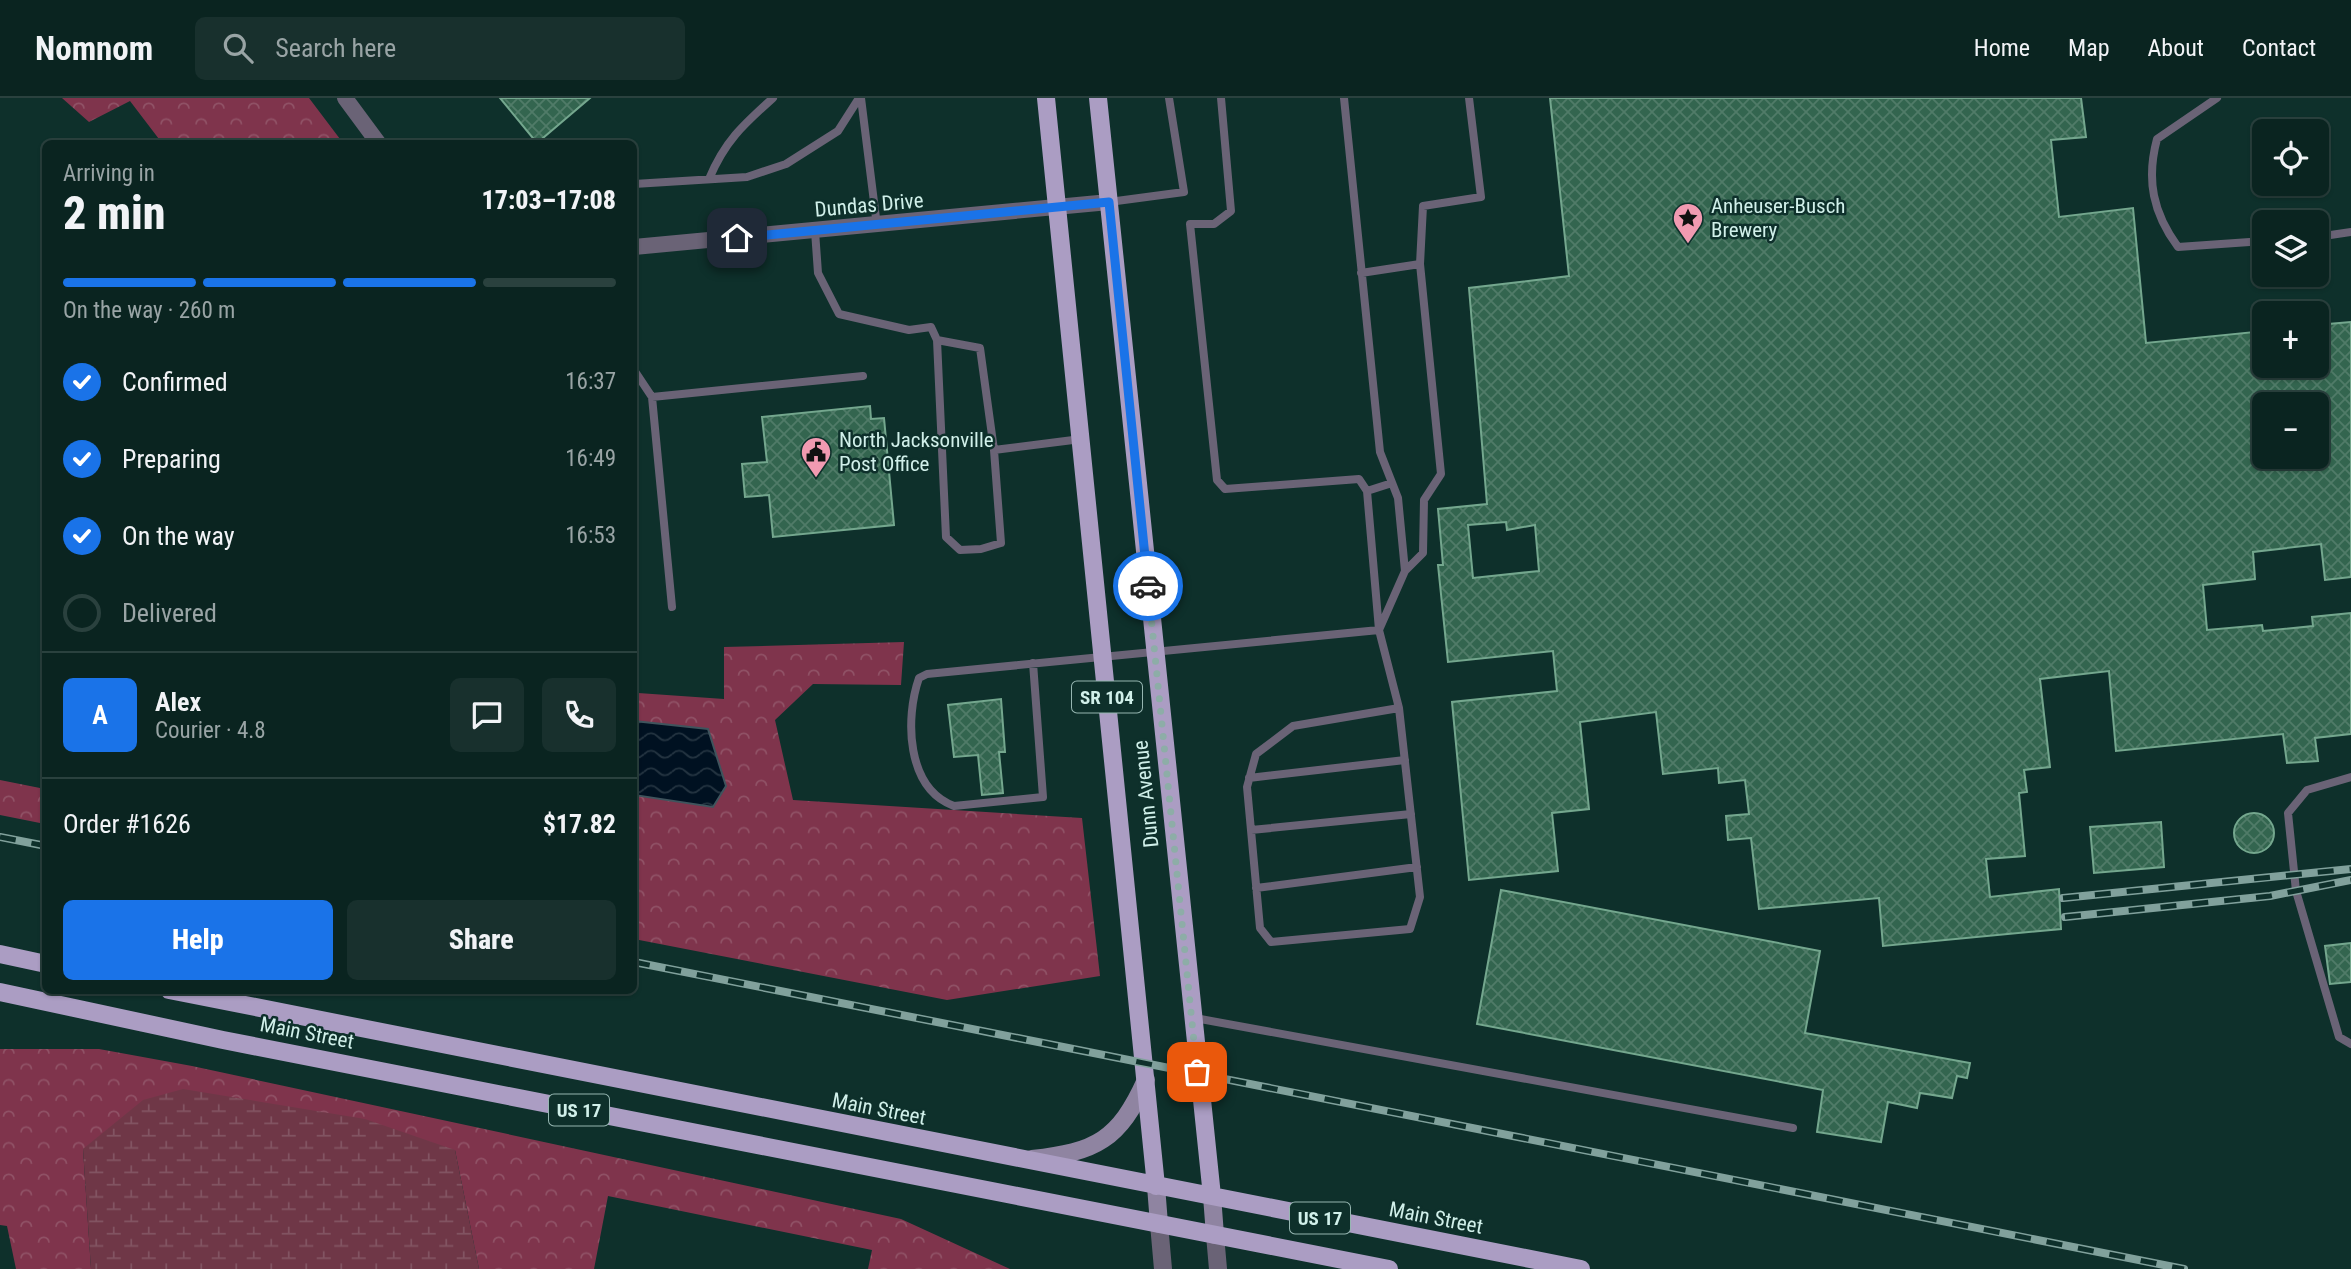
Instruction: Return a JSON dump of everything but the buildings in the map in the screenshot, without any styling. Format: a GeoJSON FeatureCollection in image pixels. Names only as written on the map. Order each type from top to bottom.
{"type":"FeatureCollection","features":[{"type":"Feature","properties":{"kind":"main road","name":"Dunn Avenue"},"geometry":{"type":"LineString","coordinates":[[1046,98],[1159,1224]]}},
{"type":"Feature","properties":{"kind":"main road","name":"Dunn Avenue"},"geometry":{"type":"LineString","coordinates":[[1098,98],[1215,1235]]}},
{"type":"Feature","properties":{"kind":"main road"},"geometry":{"type":"LineString","coordinates":[[0,954],[42,963]]}},
{"type":"Feature","properties":{"kind":"main road","name":"Main Street"},"geometry":{"type":"LineString","coordinates":[[0,992],[223,1040],[1389,1269]]}},
{"type":"Feature","properties":{"kind":"main road","name":"Main Street"},"geometry":{"type":"LineString","coordinates":[[189,994],[1581,1269]]}},
{"type":"Feature","properties":{"kind":"main road"},"geometry":{"type":"LineString","coordinates":[[1022,1160],[1071,1154],[1102,1142],[1132,1111],[1146,1080]]}},
{"type":"Feature","properties":{"kind":"street"},"geometry":{"type":"LineString","coordinates":[[345,98],[376,140]]}},
{"type":"Feature","properties":{"kind":"street","name":"Dundas Drive"},"geometry":{"type":"LineString","coordinates":[[637,247],[815,232],[1109,202]]}},
{"type":"Feature","properties":{"kind":"street"},"geometry":{"type":"LineString","coordinates":[[1159,1224],[1163,1269]]}},
{"type":"Feature","properties":{"kind":"street"},"geometry":{"type":"LineString","coordinates":[[1215,1235],[1219,1269]]}},
{"type":"Feature","properties":{"kind":"lane"},"geometry":{"type":"LineString","coordinates":[[709,179],[720,152],[730,138],[774,98]]}},
{"type":"Feature","properties":{"kind":"lane"},"geometry":{"type":"LineString","coordinates":[[637,184],[747,177],[786,164],[838,131],[860,98]]}},
{"type":"Feature","properties":{"kind":"lane"},"geometry":{"type":"LineString","coordinates":[[860,98],[877,226]]}},
{"type":"Feature","properties":{"kind":"lane"},"geometry":{"type":"LineString","coordinates":[[1109,202],[1184,192],[1169,98]]}},
{"type":"Feature","properties":{"kind":"lane"},"geometry":{"type":"LineString","coordinates":[[1221,98],[1231,211],[1214,224],[1191,225],[1217,480],[1225,489],[1359,479],[1367,491],[1379,630],[1399,708],[1420,897],[1410,929],[1271,942],[1260,928],[1247,787],[1256,754],[1293,726],[1399,708]]}},
{"type":"Feature","properties":{"kind":"lane"},"geometry":{"type":"LineString","coordinates":[[1344,98],[1380,452],[1398,498],[1405,572]]}},
{"type":"Feature","properties":{"kind":"lane"},"geometry":{"type":"LineString","coordinates":[[1379,630],[1405,572],[1423,553],[1424,500],[1441,474],[1420,264],[1423,206],[1481,197],[1469,98]]}},
{"type":"Feature","properties":{"kind":"lane"},"geometry":{"type":"LineString","coordinates":[[2217,98],[2157,139],[2152,189],[2161,224],[2178,247],[2252,242]]}},
{"type":"Feature","properties":{"kind":"lane"},"geometry":{"type":"LineString","coordinates":[[815,232],[818,273],[839,314],[909,330],[931,327],[937,340],[946,537],[960,550],[981,549],[1001,543],[994,450],[980,348],[937,340]]}},
{"type":"Feature","properties":{"kind":"lane"},"geometry":{"type":"LineString","coordinates":[[2329,235],[2351,232]]}},
{"type":"Feature","properties":{"kind":"lane"},"geometry":{"type":"LineString","coordinates":[[1361,273],[1420,264]]}},
{"type":"Feature","properties":{"kind":"lane"},"geometry":{"type":"LineString","coordinates":[[637,374],[652,397],[672,607]]}},
{"type":"Feature","properties":{"kind":"lane"},"geometry":{"type":"LineString","coordinates":[[652,397],[863,376]]}},
{"type":"Feature","properties":{"kind":"lane"},"geometry":{"type":"LineString","coordinates":[[994,450],[1081,439]]}},
{"type":"Feature","properties":{"kind":"lane"},"geometry":{"type":"LineString","coordinates":[[1367,491],[1392,483]]}},
{"type":"Feature","properties":{"kind":"lane"},"geometry":{"type":"LineString","coordinates":[[1033,663],[1044,797],[954,806],[940,801],[926,781],[912,746],[909,720],[919,678],[927,674],[1033,663],[1103,656],[1379,630]]}},
{"type":"Feature","properties":{"kind":"lane"},"geometry":{"type":"LineString","coordinates":[[1249,778],[1405,760]]}},
{"type":"Feature","properties":{"kind":"lane"},"geometry":{"type":"LineString","coordinates":[[2351,777],[2306,790],[2288,813],[2296,891],[2339,1037],[2351,1044]]}},
{"type":"Feature","properties":{"kind":"lane"},"geometry":{"type":"LineString","coordinates":[[1251,830],[1411,814]]}},
{"type":"Feature","properties":{"kind":"lane"},"geometry":{"type":"LineString","coordinates":[[1256,888],[1417,867]]}},
{"type":"Feature","properties":{"kind":"lane"},"geometry":{"type":"LineString","coordinates":[[1192,1018],[1793,1128]]}},
{"type":"Feature","properties":{"kind":"green space"},"geometry":{"type":"Polygon","coordinates":[[[62,98],[309,98],[340,139],[160,140],[130,101],[89,122],[62,98]]]}},
{"type":"Feature","properties":{"kind":"green space"},"geometry":{"type":"Polygon","coordinates":[[[904,642],[901,685],[813,684],[775,720],[793,800],[1082,818],[1100,976],[947,1000],[637,940],[637,795],[713,807],[708,729],[637,721],[637,692],[724,699],[724,647],[904,642]]]}},
{"type":"Feature","properties":{"kind":"green space"},"geometry":{"type":"Polygon","coordinates":[[[0,780],[42,788],[42,823],[0,815],[0,780]]]}},
{"type":"Feature","properties":{"kind":"green space"},"geometry":{"type":"Polygon","coordinates":[[[0,1049],[99,1049],[192,1066],[901,1219],[1010,1269],[868,1269],[872,1250],[608,1196],[594,1269],[479,1269],[455,1150],[83,1149],[91,1269],[16,1269],[7,1226],[0,1225],[0,1049]]]}},
{"type":"Feature","properties":{"kind":"green space"},"geometry":{"type":"Polygon","coordinates":[[[183,1089],[365,1119],[455,1150],[479,1269],[91,1269],[83,1149],[143,1100],[183,1089]]]}},
{"type":"Feature","properties":{"kind":"water"},"geometry":{"type":"Polygon","coordinates":[[[637,721],[708,729],[726,786],[713,807],[637,795],[637,721]]]}},
{"type":"Feature","properties":{"kind":"railway"},"geometry":{"type":"LineString","coordinates":[[0,837],[42,845]]}},
{"type":"Feature","properties":{"kind":"railway"},"geometry":{"type":"LineString","coordinates":[[2063,898],[2351,869]]}},
{"type":"Feature","properties":{"kind":"railway"},"geometry":{"type":"LineString","coordinates":[[2065,917],[2270,896],[2351,880]]}},
{"type":"Feature","properties":{"kind":"railway"},"geometry":{"type":"LineString","coordinates":[[637,963],[2184,1269]]}},
{"type":"Feature","properties":{"kind":"way so far"},"geometry":{"type":"LineString","coordinates":[[1148,586],[1197,1072]]}},
{"type":"Feature","properties":{"kind":"place","name":"Anheuser-Busch Brewery"},"geometry":{"type":"Point","coordinates":[1688,245]}},
{"type":"Feature","properties":{"kind":"place","name":"North Jacksonville Post Office"},"geometry":{"type":"Point","coordinates":[816,479]}},
{"type":"Feature","properties":{"kind":"route"},"geometry":{"type":"LineString","coordinates":[[737,238],[1109,202],[1148,586]]}}]}
